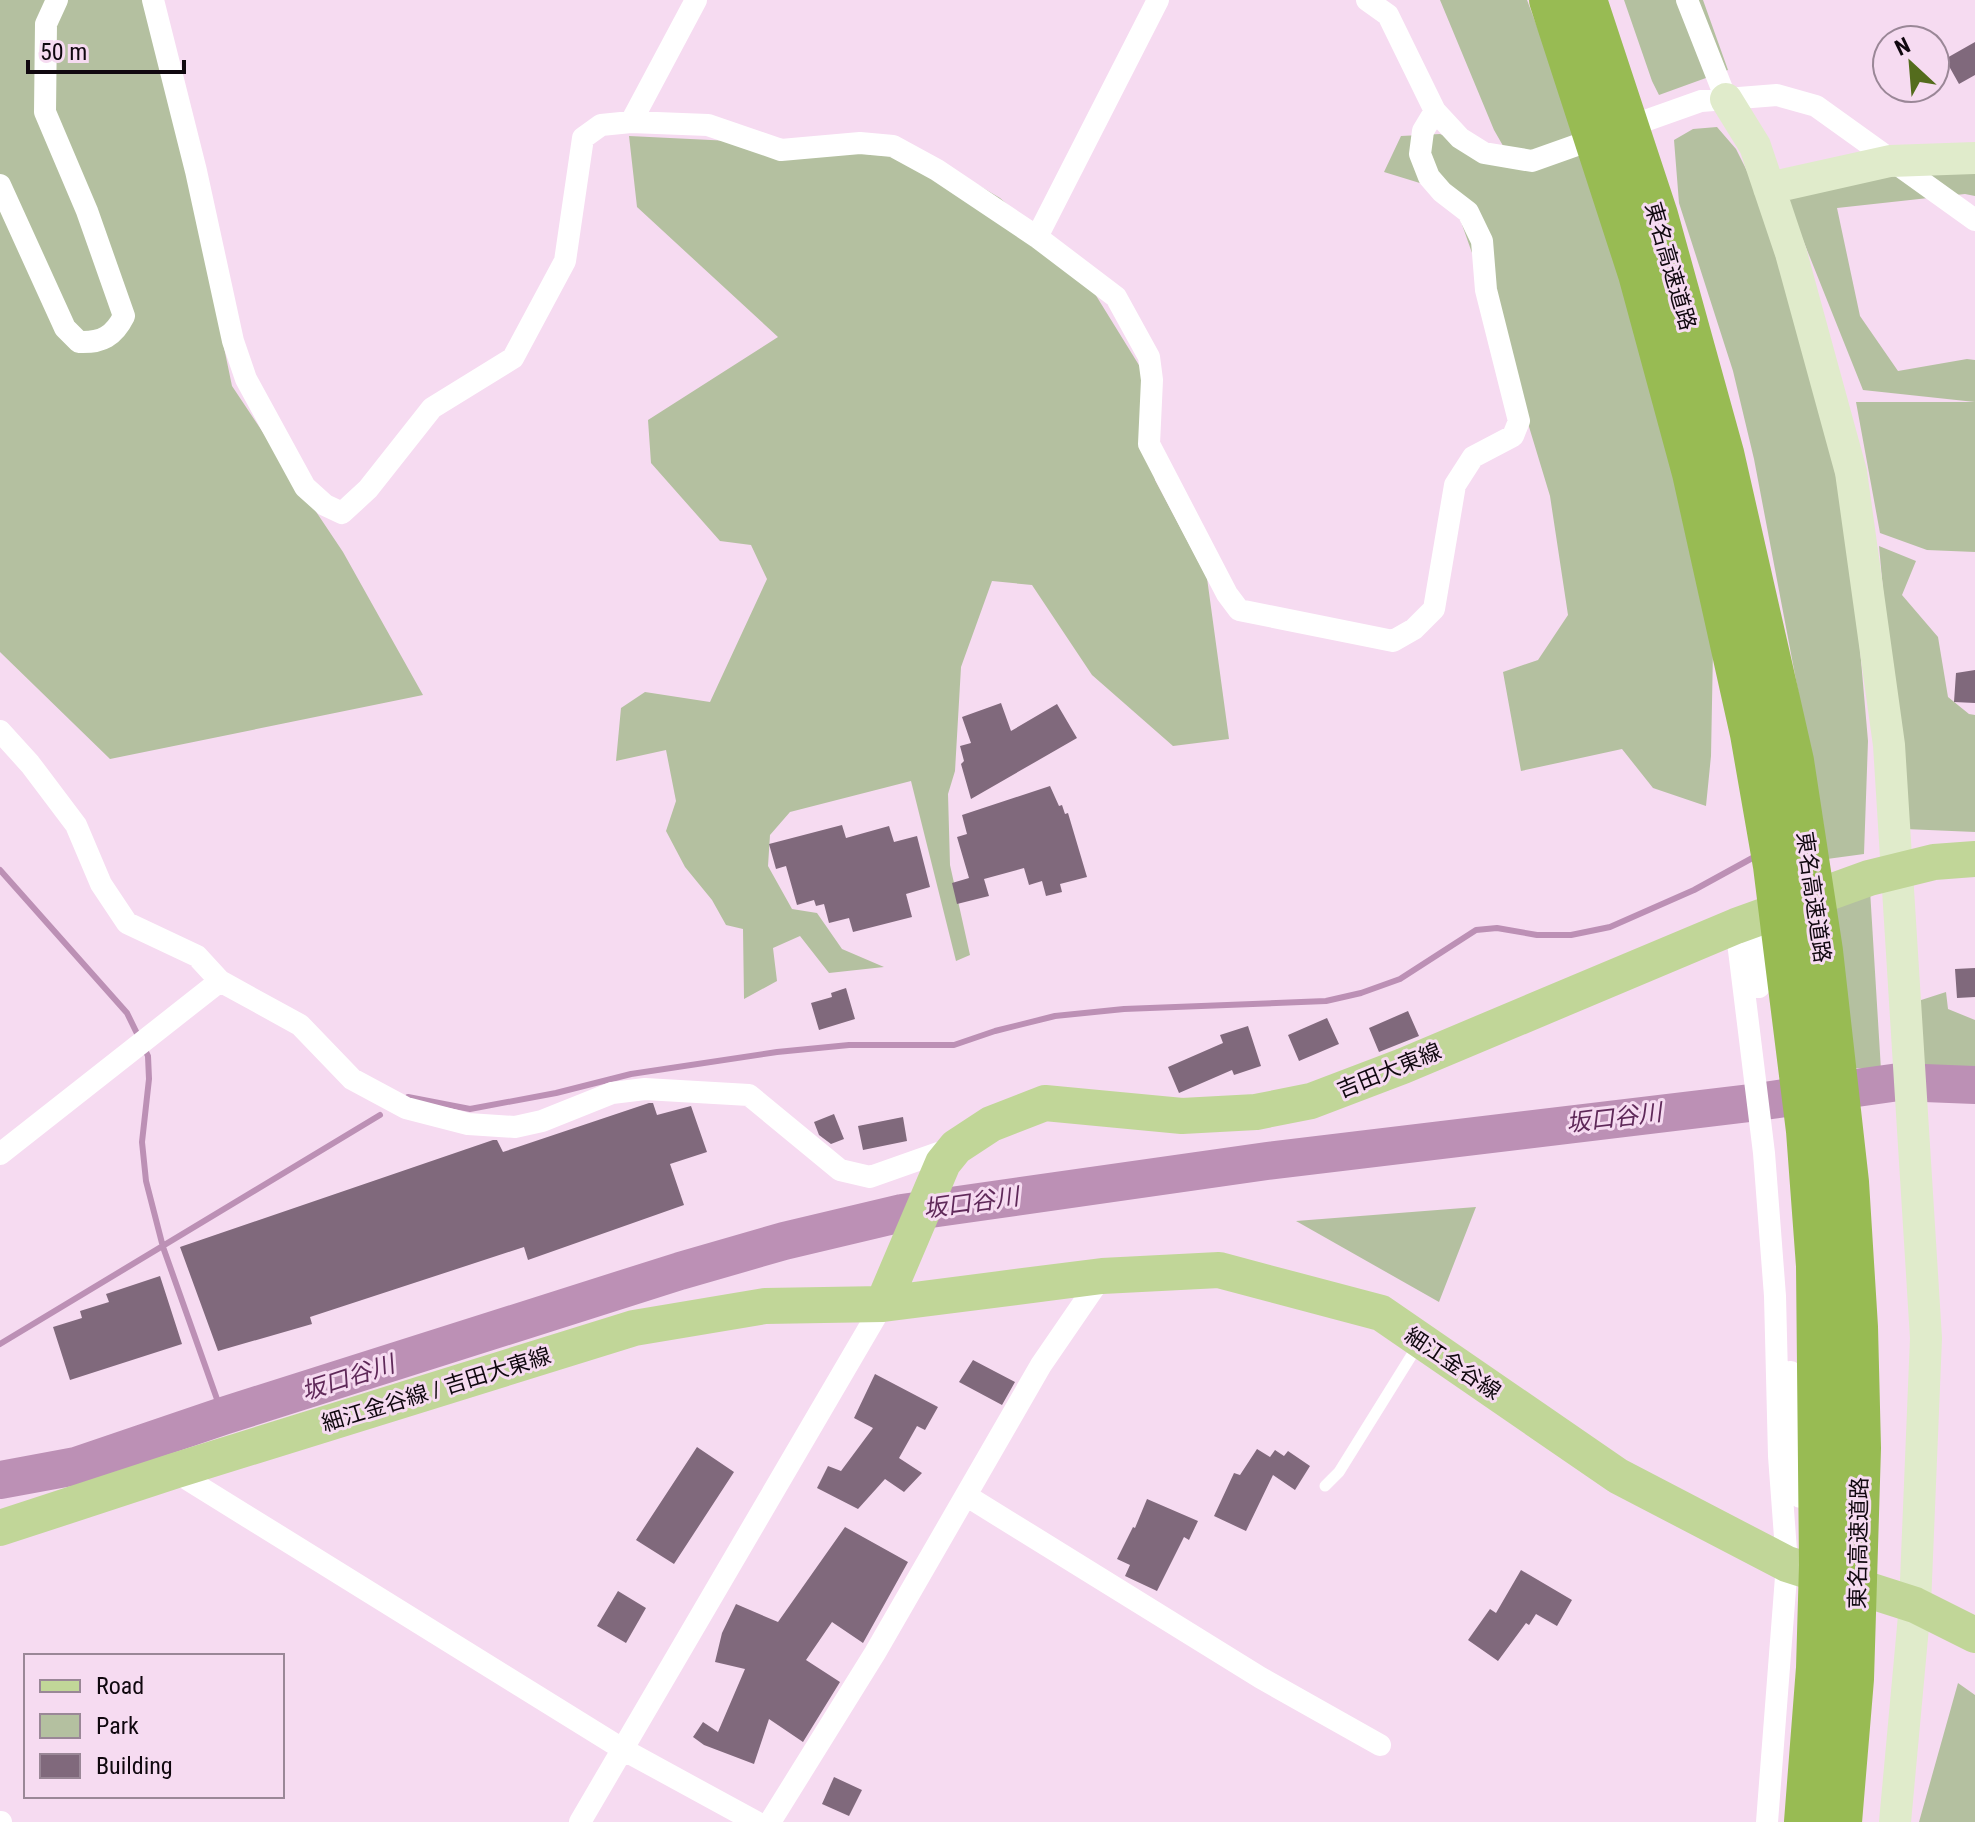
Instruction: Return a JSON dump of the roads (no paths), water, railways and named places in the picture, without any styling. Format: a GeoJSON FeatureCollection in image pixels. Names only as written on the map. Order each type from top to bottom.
{"type":"FeatureCollection","features":[{"type":"Feature","properties":{"kind":"highway","name":"東名高速道路"},"geometry":{"type":"LineString","coordinates":[[1550,0],[1639,274],[1693,473],[1751,734],[1791,858],[1836,1056],[1857,1327],[1860,1448],[1853,1679],[1841,1822]]}},
{"type":"Feature","properties":{"kind":"highway","name":"東名高速道路"},"geometry":{"type":"LineString","coordinates":[[1586,0],[1657,215],[1723,453],[1793,761],[1791,858],[1817,1266],[1820,1565],[1817,1668],[1805,1822]]}},
{"type":"Feature","properties":{"kind":"main road","name":"吉田大東線"},"geometry":{"type":"LineString","coordinates":[[949,1155],[991,1124],[1045,1103],[1182,1116],[1256,1112],[1311,1101],[1403,1066],[1744,923],[1869,878],[1934,862],[1975,859]]}},
{"type":"Feature","properties":{"kind":"main road"},"geometry":{"type":"LineString","coordinates":[[888,1292],[949,1155]]}},
{"type":"Feature","properties":{"kind":"main road","name":"細江金谷線"},"geometry":{"type":"LineString","coordinates":[[888,1292],[1219,1270],[1381,1313],[1618,1476],[1797,1568],[1915,1605],[1975,1635]]}},
{"type":"Feature","properties":{"kind":"main road","name":"細江金谷線 / 吉田大東線"},"geometry":{"type":"LineString","coordinates":[[0,1528],[634,1328],[765,1306],[888,1292]]}},
{"type":"Feature","properties":{"kind":"street"},"geometry":{"type":"LineString","coordinates":[[0,185],[65,328],[79,342],[98,343],[116,331],[124,316],[87,211],[45,112],[46,24],[57,0]]}},
{"type":"Feature","properties":{"kind":"street"},"geometry":{"type":"LineString","coordinates":[[153,0],[196,171],[233,341],[246,379],[305,487],[325,505],[342,513],[368,489],[432,408],[513,358],[565,261],[583,138],[601,125],[631,122],[708,125],[781,150],[860,143],[893,146],[937,170],[1037,237],[1116,297],[1149,357],[1152,380],[1149,444],[1227,594],[1239,610],[1393,641],[1414,629],[1434,609],[1455,485],[1473,457],[1513,436],[1519,421],[1486,290],[1482,241],[1468,212],[1442,192],[1429,177],[1420,154],[1423,131],[1435,111]]}},
{"type":"Feature","properties":{"kind":"street"},"geometry":{"type":"LineString","coordinates":[[631,122],[696,0]]}},
{"type":"Feature","properties":{"kind":"street"},"geometry":{"type":"LineString","coordinates":[[1037,237],[1158,0]]}},
{"type":"Feature","properties":{"kind":"street"},"geometry":{"type":"LineString","coordinates":[[1367,0],[1388,15],[1435,111],[1460,138],[1484,153],[1532,161],[1713,100],[1777,95],[1816,106],[1975,220]]}},
{"type":"Feature","properties":{"kind":"street"},"geometry":{"type":"LineString","coordinates":[[1687,0],[1713,100],[1755,146],[1791,253],[1851,472],[1889,745],[1926,1338],[1915,1605],[1895,1822]]}},
{"type":"Feature","properties":{"kind":"street"},"geometry":{"type":"LineString","coordinates":[[1769,188],[1890,161],[1975,158]]}},
{"type":"Feature","properties":{"kind":"street"},"geometry":{"type":"LineString","coordinates":[[0,731],[30,764],[76,825],[101,884],[127,923],[197,956],[220,981],[300,1025],[352,1079],[406,1108],[468,1124],[515,1127],[542,1121],[612,1093],[645,1089],[749,1095],[840,1170],[870,1177],[949,1155]]}},
{"type":"Feature","properties":{"kind":"street"},"geometry":{"type":"LineString","coordinates":[[1744,923],[1750,1031],[1770,1148]]}},
{"type":"Feature","properties":{"kind":"street"},"geometry":{"type":"LineString","coordinates":[[1744,923],[1768,1059],[1779,1456],[1797,1568],[1767,1822]]}},
{"type":"Feature","properties":{"kind":"street"},"geometry":{"type":"LineString","coordinates":[[0,1154],[220,981]]}},
{"type":"Feature","properties":{"kind":"street"},"geometry":{"type":"LineString","coordinates":[[770,1822],[875,1653],[1041,1365],[1102,1276]]}},
{"type":"Feature","properties":{"kind":"street"},"geometry":{"type":"LineString","coordinates":[[580,1822],[888,1292]]}},
{"type":"Feature","properties":{"kind":"street"},"geometry":{"type":"LineString","coordinates":[[174,1471],[624,1750],[756,1822]]}},
{"type":"Feature","properties":{"kind":"street"},"geometry":{"type":"LineString","coordinates":[[967,1496],[1261,1678],[1380,1745]]}},
{"type":"Feature","properties":{"kind":"lane"},"geometry":{"type":"LineString","coordinates":[[1325,1486],[1339,1472],[1421,1341]]}},
{"type":"Feature","properties":{"kind":"waterway"},"geometry":{"type":"LineString","coordinates":[[408,1097],[470,1109],[556,1093],[631,1074],[777,1052],[849,1045],[954,1045],[1055,1016],[1124,1009],[1326,1001],[1400,979],[1476,930],[1497,928],[1537,935],[1571,935],[1610,927],[1694,890],[1756,856]]}},
{"type":"Feature","properties":{"kind":"waterway"},"geometry":{"type":"LineString","coordinates":[[0,870],[127,1013],[148,1056],[149,1079],[142,1142],[146,1181],[163,1247],[223,1416]]}},
{"type":"Feature","properties":{"kind":"waterway","name":"坂口谷川"},"geometry":{"type":"LineString","coordinates":[[0,1480],[76,1466],[223,1416],[680,1271],[784,1241],[902,1213],[1267,1161],[1899,1082],[1975,1085]]}},
{"type":"Feature","properties":{"kind":"waterway"},"geometry":{"type":"LineString","coordinates":[[0,1344],[380,1115]]}}]}
